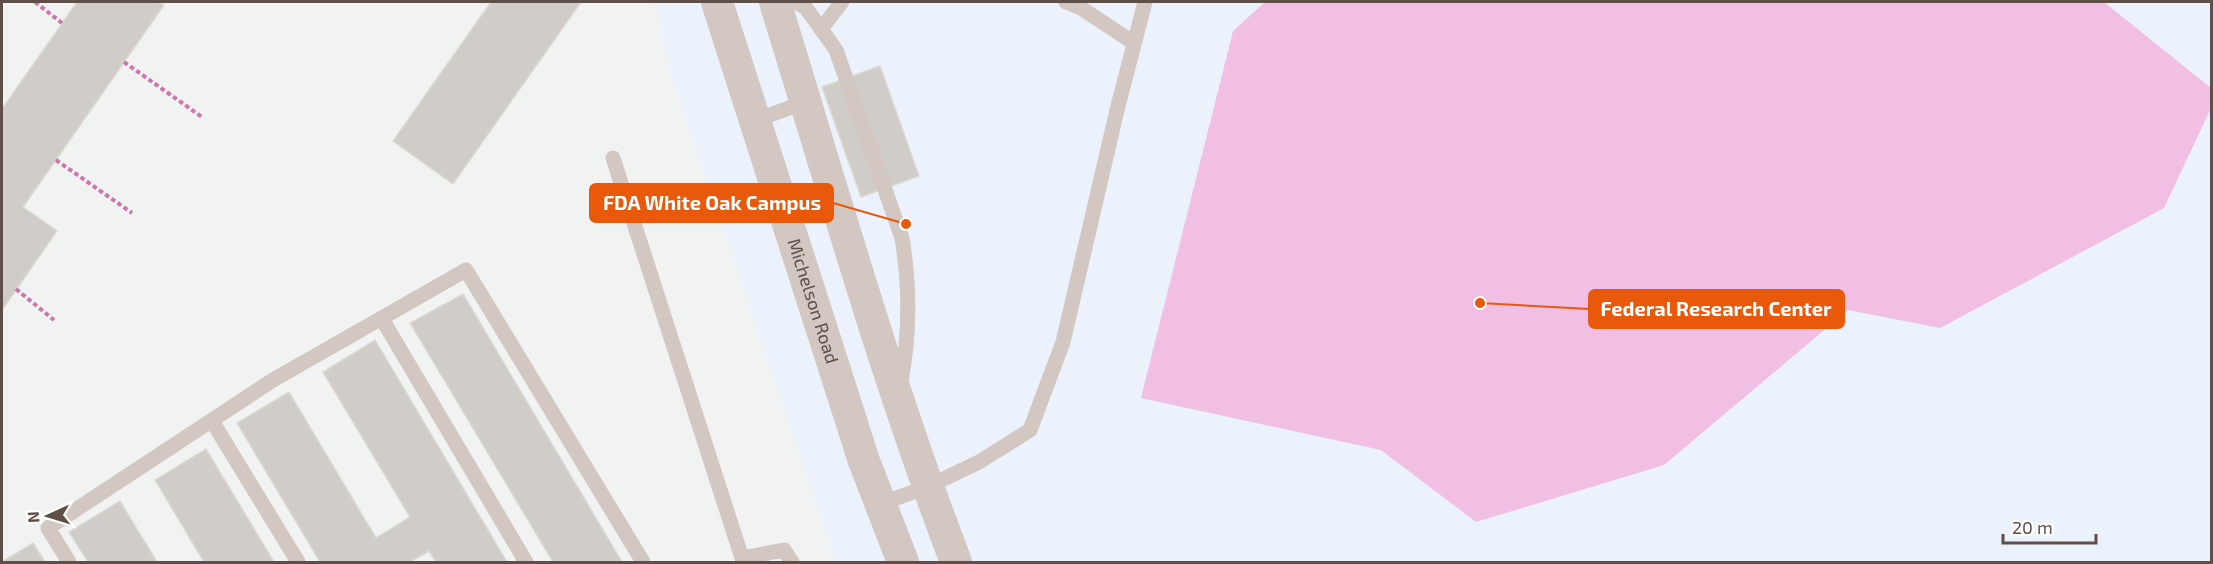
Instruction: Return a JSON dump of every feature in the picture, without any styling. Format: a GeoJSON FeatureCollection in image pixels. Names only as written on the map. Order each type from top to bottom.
{"type":"FeatureCollection","features":[{"type":"Feature","properties":{"kind":"street","name":"Michelson Road"},"geometry":{"type":"LineString","coordinates":[[717,2],[864,461],[903,562]]}},
{"type":"Feature","properties":{"kind":"street"},"geometry":{"type":"LineString","coordinates":[[775,2],[873,326],[927,487],[956,562]]}},
{"type":"Feature","properties":{"kind":"lane"},"geometry":{"type":"LineString","coordinates":[[796,2],[806,8],[836,50],[902,238],[907,269],[907,352],[897,397]]}},
{"type":"Feature","properties":{"kind":"lane"},"geometry":{"type":"LineString","coordinates":[[821,29],[842,2]]}},
{"type":"Feature","properties":{"kind":"lane"},"geometry":{"type":"LineString","coordinates":[[1066,2],[1081,8],[1134,44]]}},
{"type":"Feature","properties":{"kind":"lane"},"geometry":{"type":"LineString","coordinates":[[880,504],[927,487],[980,462],[1030,430],[1063,342],[1145,2]]}},
{"type":"Feature","properties":{"kind":"lane"},"geometry":{"type":"LineString","coordinates":[[754,121],[806,102]]}},
{"type":"Feature","properties":{"kind":"lane"},"geometry":{"type":"LineString","coordinates":[[613,158],[742,558],[784,550],[792,562]]}},
{"type":"Feature","properties":{"kind":"lane"},"geometry":{"type":"LineString","coordinates":[[69,562],[48,528],[273,380],[466,270],[643,562]]}},
{"type":"Feature","properties":{"kind":"lane"},"geometry":{"type":"LineString","coordinates":[[382,318],[526,562]]}},
{"type":"Feature","properties":{"kind":"lane"},"geometry":{"type":"LineString","coordinates":[[212,421],[298,562]]}},
{"type":"Feature","properties":{"kind":"path"},"geometry":{"type":"LineString","coordinates":[[34,2],[62,23]]}},
{"type":"Feature","properties":{"kind":"path"},"geometry":{"type":"LineString","coordinates":[[124,62],[202,117]]}},
{"type":"Feature","properties":{"kind":"path"},"geometry":{"type":"LineString","coordinates":[[56,160],[132,213]]}},
{"type":"Feature","properties":{"kind":"path"},"geometry":{"type":"LineString","coordinates":[[16,289],[54,320]]}},
{"type":"Feature","properties":{"kind":"shaded area"},"geometry":{"type":"Polygon","coordinates":[[[655,2],[2211,2],[2211,562],[836,562],[672,78],[655,2]]]}},
{"type":"Feature","properties":{"kind":"shaded area"},"geometry":{"type":"Polygon","coordinates":[[[1265,2],[2104,2],[2211,88],[2211,108],[2164,208],[1940,328],[1848,310],[1664,465],[1476,522],[1381,450],[1141,398],[1233,31],[1265,2]]]}},
{"type":"Feature","properties":{"kind":"building"},"geometry":{"type":"Polygon","coordinates":[[[77,2],[158,2],[164,5],[23,207],[57,231],[2,310],[2,109],[77,2]]]}},
{"type":"Feature","properties":{"kind":"building"},"geometry":{"type":"Polygon","coordinates":[[[491,2],[581,2],[453,184],[393,141],[491,2]]]}},
{"type":"Feature","properties":{"kind":"building"},"geometry":{"type":"Polygon","coordinates":[[[880,66],[919,176],[861,197],[822,87],[880,66]]]}},
{"type":"Feature","properties":{"kind":"building"},"geometry":{"type":"Polygon","coordinates":[[[463,294],[622,562],[553,562],[410,323],[463,294]]]}},
{"type":"Feature","properties":{"kind":"building"},"geometry":{"type":"Polygon","coordinates":[[[375,340],[507,562],[436,562],[429,551],[410,562],[320,562],[237,423],[289,392],[376,538],[410,517],[323,372],[375,340]]]}},
{"type":"Feature","properties":{"kind":"building"},"geometry":{"type":"Polygon","coordinates":[[[206,449],[274,562],[204,562],[155,480],[206,449]]]}},
{"type":"Feature","properties":{"kind":"building"},"geometry":{"type":"Polygon","coordinates":[[[120,501],[157,562],[88,562],[69,532],[120,501]]]}},
{"type":"Feature","properties":{"kind":"building"},"geometry":{"type":"Polygon","coordinates":[[[33,543],[45,562],[2,562],[33,543]]]}},
{"type":"Feature","properties":{"kind":"place","name":"FDA White Oak Campus"},"geometry":{"type":"Point","coordinates":[906,224]}},
{"type":"Feature","properties":{"kind":"place","name":"Federal Research Center"},"geometry":{"type":"Point","coordinates":[1480,303]}}]}
